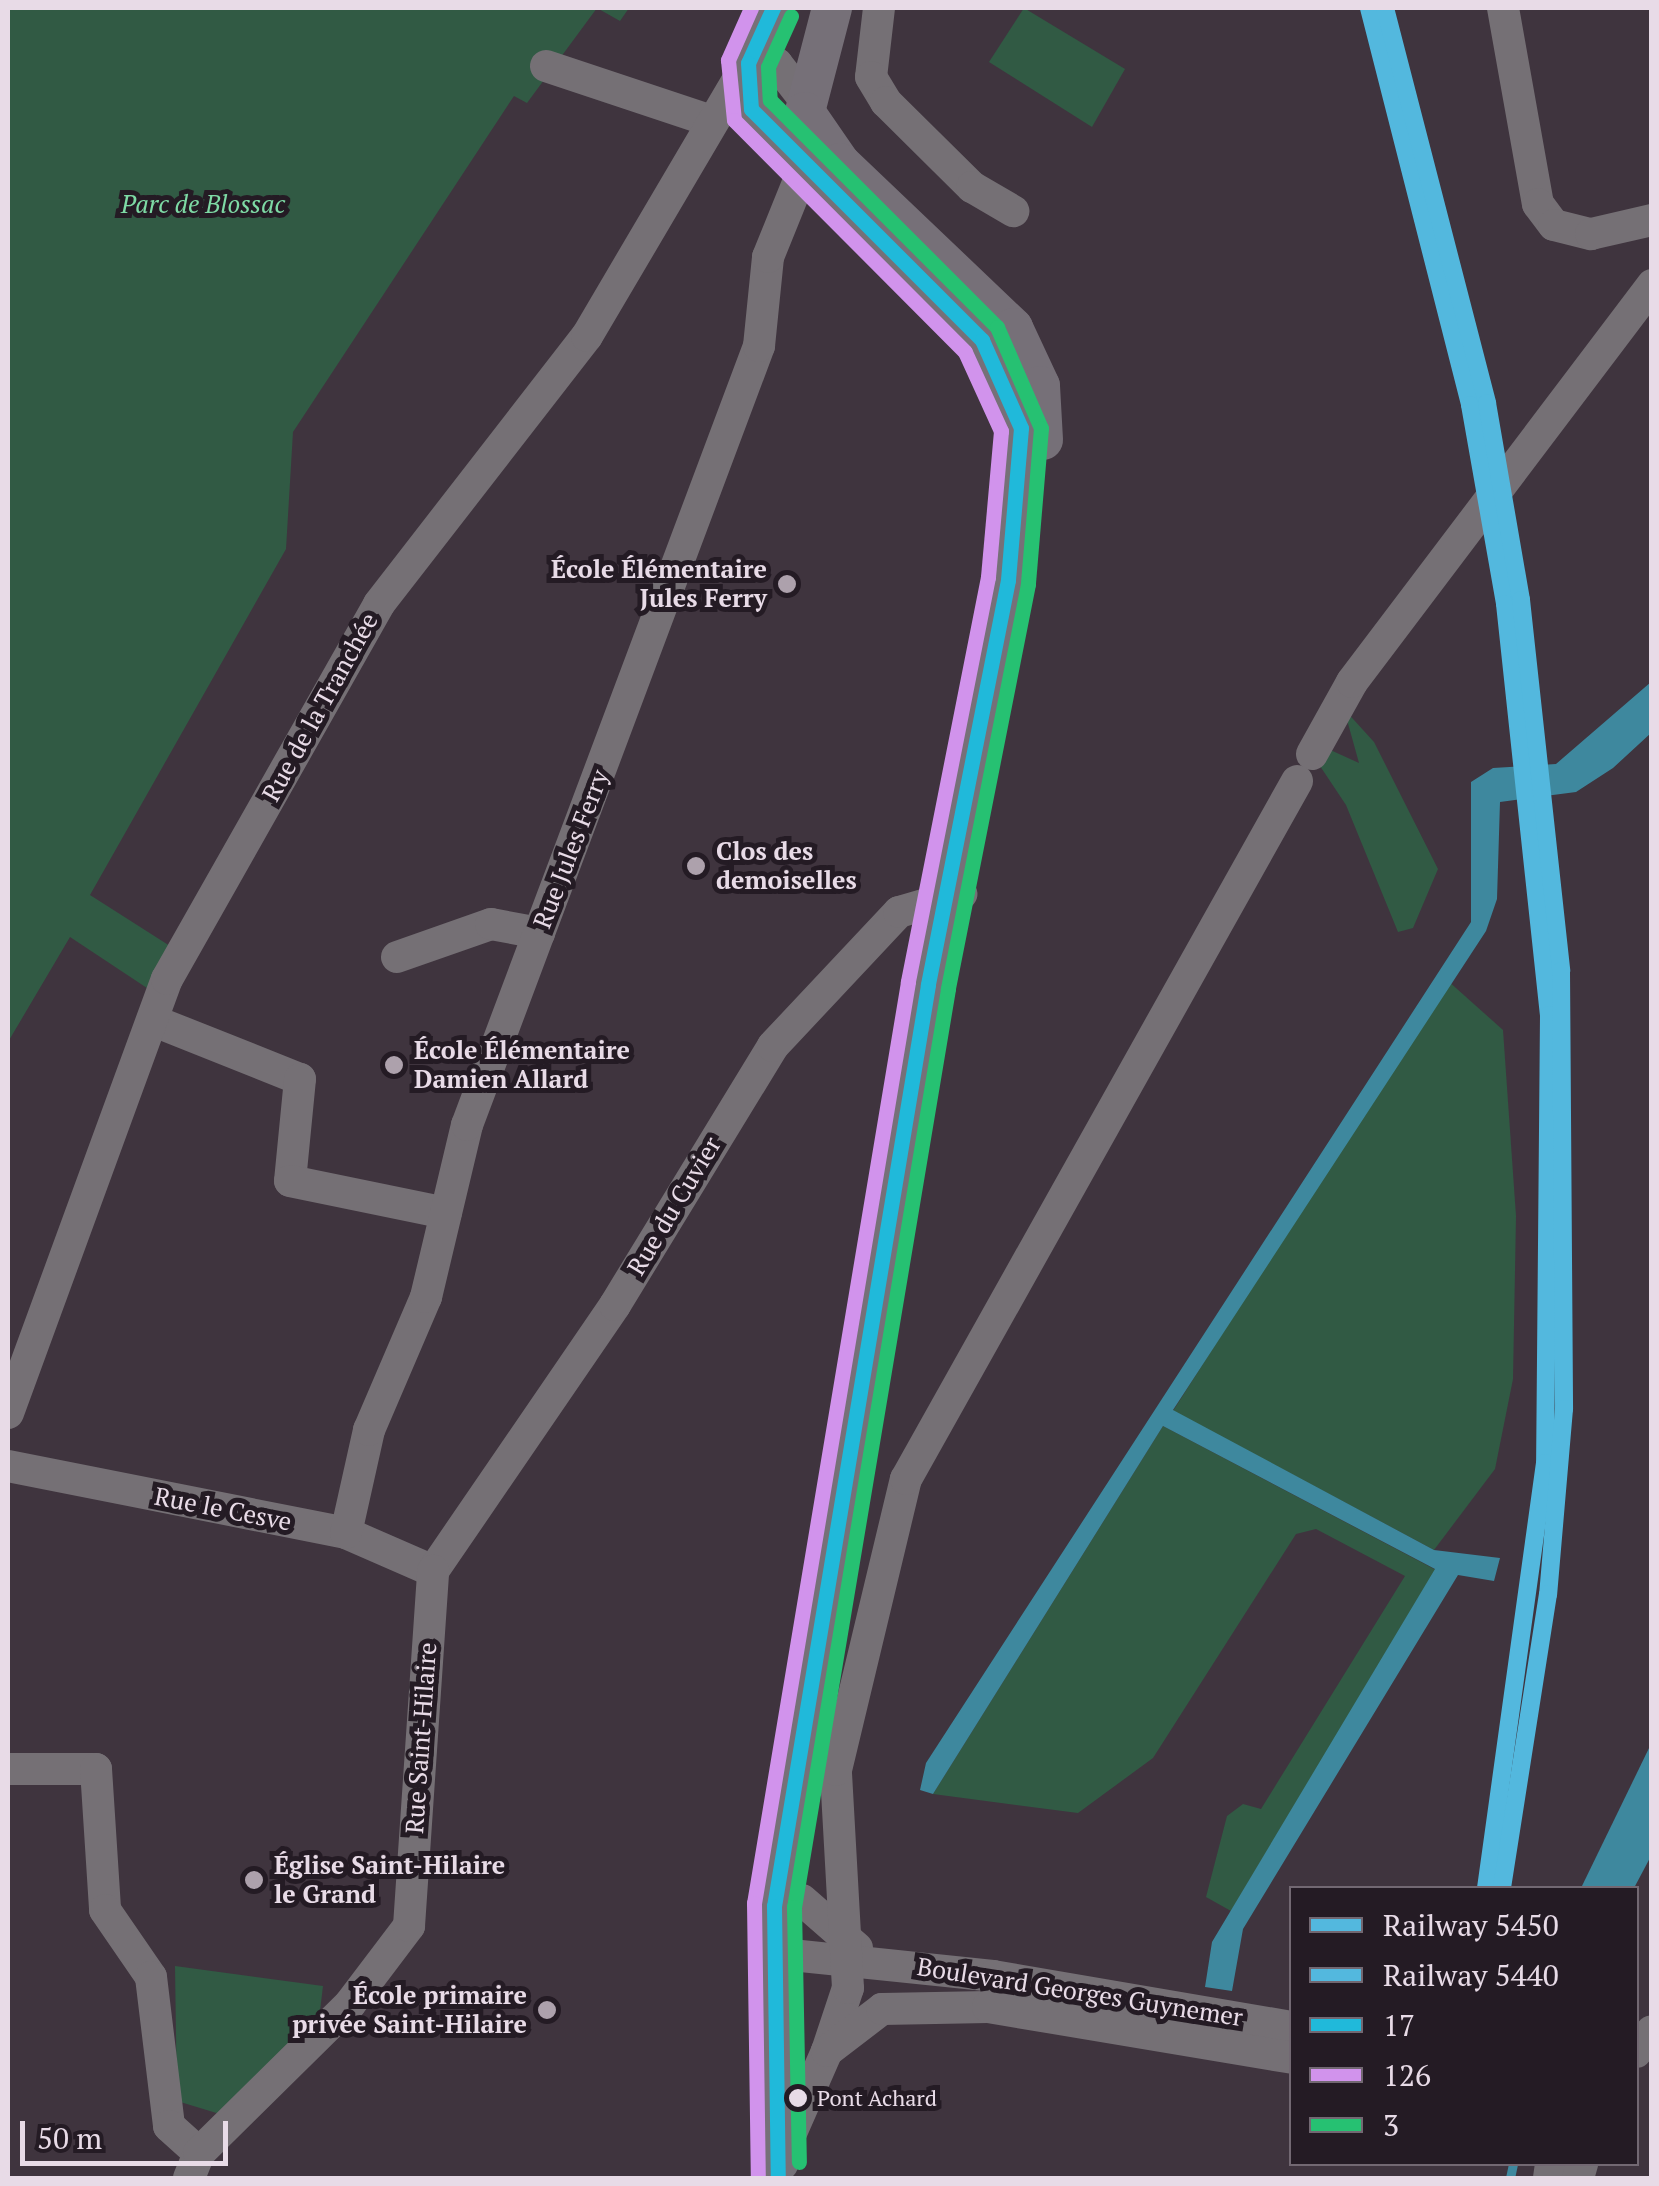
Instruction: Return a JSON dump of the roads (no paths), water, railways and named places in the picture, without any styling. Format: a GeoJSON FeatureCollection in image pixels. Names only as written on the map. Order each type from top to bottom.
{"type":"FeatureCollection","features":[{"type":"Feature","properties":{"kind":"main road"},"geometry":{"type":"LineString","coordinates":[[773,8],[748,63],[751,109],[804,168],[930,284],[1002,369],[1021,428],[1008,580]]}},
{"type":"Feature","properties":{"kind":"main road"},"geometry":{"type":"LineString","coordinates":[[778,2170],[795,1773],[928,1027],[945,988],[952,894],[1008,580],[1042,449],[1040,386],[1024,346],[967,274],[840,163],[805,100],[826,26]]}},
{"type":"Feature","properties":{"kind":"main road"},"geometry":{"type":"LineString","coordinates":[[785,1962],[802,1900],[795,1773]]}},
{"type":"Feature","properties":{"kind":"street"},"geometry":{"type":"LineString","coordinates":[[879,8],[871,77],[886,102],[972,187],[1014,211]]}},
{"type":"Feature","properties":{"kind":"street"},"geometry":{"type":"LineString","coordinates":[[1502,8],[1538,204],[1554,225],[1591,234],[1652,220]]}},
{"type":"Feature","properties":{"kind":"street"},"geometry":{"type":"LineString","coordinates":[[748,63],[777,64],[805,100]]}},
{"type":"Feature","properties":{"kind":"street","name":"Rue de la Tranchée"},"geometry":{"type":"LineString","coordinates":[[8,1413],[167,979],[378,604],[587,336],[708,120],[748,63]]}},
{"type":"Feature","properties":{"kind":"street"},"geometry":{"type":"LineString","coordinates":[[546,66],[708,120]]}},
{"type":"Feature","properties":{"kind":"street","name":"Rue Jules Ferry"},"geometry":{"type":"LineString","coordinates":[[346,1533],[369,1430],[426,1298],[467,1124],[759,346],[768,257],[804,168]]}},
{"type":"Feature","properties":{"kind":"street"},"geometry":{"type":"LineString","coordinates":[[827,2051],[843,2018],[852,1957],[849,1885],[833,1829],[836,1770],[906,1479],[1352,682],[1450,547],[1652,285]]}},
{"type":"Feature","properties":{"kind":"street","name":"Rue du Cuvier"},"geometry":{"type":"LineString","coordinates":[[433,1571],[562,1387],[773,1046],[898,912],[952,894]]}},
{"type":"Feature","properties":{"kind":"street"},"geometry":{"type":"LineString","coordinates":[[397,958],[491,924],[539,933]]}},
{"type":"Feature","properties":{"kind":"street"},"geometry":{"type":"LineString","coordinates":[[154,1021],[300,1080],[290,1181],[446,1212]]}},
{"type":"Feature","properties":{"kind":"street","name":"Rue le Cesve"},"geometry":{"type":"LineString","coordinates":[[8,1466],[346,1533],[433,1571]]}},
{"type":"Feature","properties":{"kind":"street","name":"Rue Saint-Hilaire"},"geometry":{"type":"LineString","coordinates":[[194,2166],[350,2004],[410,1926],[433,1571]]}},
{"type":"Feature","properties":{"kind":"street"},"geometry":{"type":"LineString","coordinates":[[8,1768],[96,1769],[105,1910],[151,1977],[168,2126],[194,2166]]}},
{"type":"Feature","properties":{"kind":"street","name":"Boulevard Georges Guynemer"},"geometry":{"type":"LineString","coordinates":[[802,1900],[852,1957],[988,2007]]}},
{"type":"Feature","properties":{"kind":"street","name":"Boulevard Georges Guynemer"},"geometry":{"type":"LineString","coordinates":[[785,1962],[852,1957],[1289,2027]]}},
{"type":"Feature","properties":{"kind":"street","name":"Boulevard Georges Guynemer"},"geometry":{"type":"LineString","coordinates":[[778,2170],[827,2051],[882,2009],[988,2007],[1289,2057]]}},
{"type":"Feature","properties":{"kind":"water"},"geometry":{"type":"Polygon","coordinates":[[[1651,682],[1651,733],[1613,768],[1576,792],[1500,802],[1497,899],[1486,931],[1173,1410],[1434,1550],[1500,1558],[1494,1581],[1458,1575],[1243,1929],[1232,1991],[1205,1987],[1212,1942],[1435,1569],[1163,1426],[933,1794],[920,1790],[926,1763],[1471,922],[1471,782],[1493,768],[1556,764],[1651,682]]]}},
{"type":"Feature","properties":{"kind":"water"},"geometry":{"type":"Polygon","coordinates":[[[1651,1744],[1651,1856],[1635,1886],[1582,1886],[1651,1744]]]}},
{"type":"Feature","properties":{"kind":"waterway"},"geometry":{"type":"LineString","coordinates":[[1510,2178],[1513,2166]]}},
{"type":"Feature","properties":{"kind":"rail line","name":"5450"},"geometry":{"type":"LineString","coordinates":[[1369,8],[1470,405],[1505,604],[1549,1015],[1545,1463],[1486,1886]]}},
{"type":"Feature","properties":{"kind":"rail line","name":"5440"},"geometry":{"type":"LineString","coordinates":[[1385,8],[1487,403],[1521,600],[1561,971],[1564,1409],[1548,1594],[1502,1886]]}},
{"type":"Feature","properties":{"kind":"place","name":"École Élémentaire Jules Ferry"},"geometry":{"type":"Point","coordinates":[787,584]}},
{"type":"Feature","properties":{"kind":"place","name":"Clos des demoiselles"},"geometry":{"type":"Point","coordinates":[696,866]}},
{"type":"Feature","properties":{"kind":"place","name":"École Élémentaire Damien Allard"},"geometry":{"type":"Point","coordinates":[394,1065]}},
{"type":"Feature","properties":{"kind":"place","name":"Église Saint-Hilaire le Grand"},"geometry":{"type":"Point","coordinates":[254,1880]}},
{"type":"Feature","properties":{"kind":"place","name":"École primaire privée Saint-Hilaire"},"geometry":{"type":"Point","coordinates":[547,2010]}},
{"type":"Feature","properties":{"kind":"place","name":"Pont Achard"},"geometry":{"type":"Point","coordinates":[798,2098]}},
{"type":"Feature","properties":{"kind":"park label","name":"Parc de Blossac"},"geometry":{"type":"Point","coordinates":[203,204]}}]}
